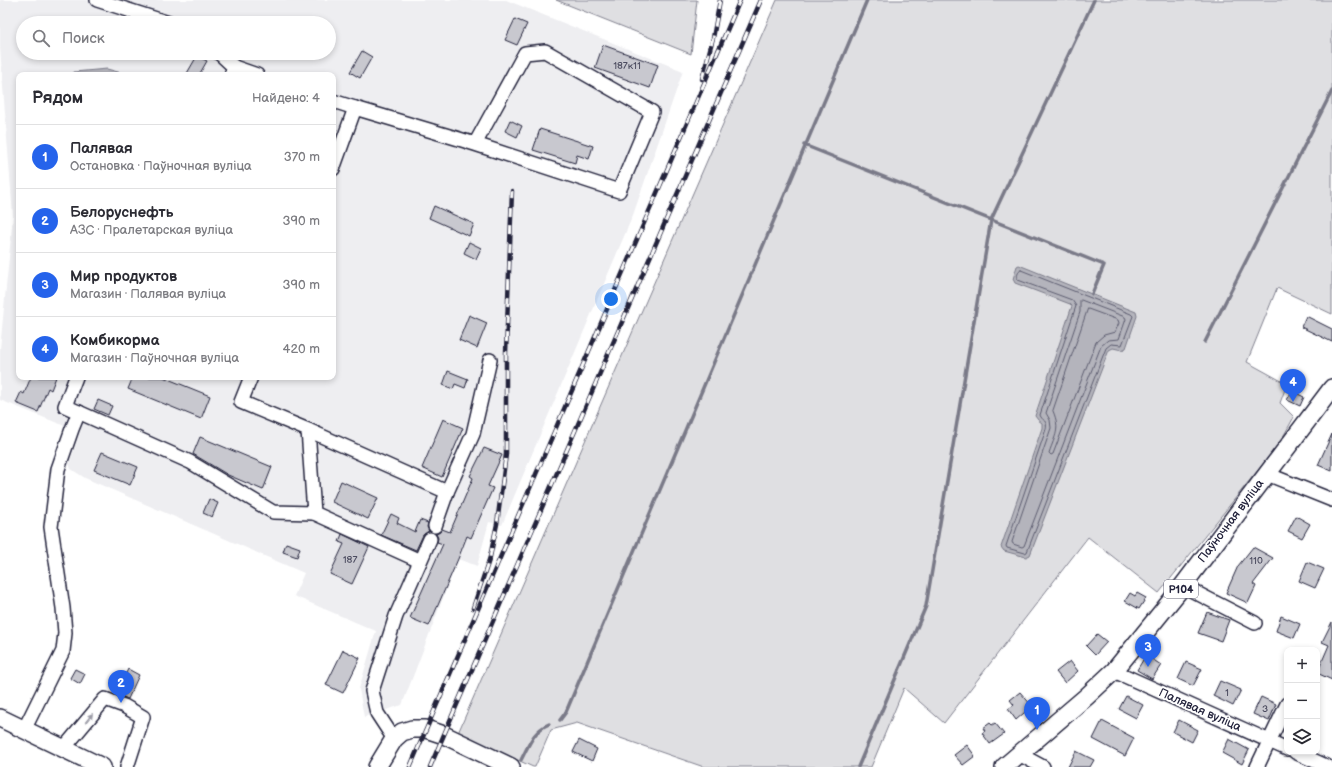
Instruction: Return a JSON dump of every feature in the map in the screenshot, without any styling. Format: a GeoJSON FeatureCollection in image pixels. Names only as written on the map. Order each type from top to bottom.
{"type":"FeatureCollection","features":[{"type":"Feature","properties":{"kind":"main road","name":"Паўночная вуліца"},"geometry":{"type":"LineString","coordinates":[[1004,767],[1114,671],[1183,586],[1332,388]]}},
{"type":"Feature","properties":{"kind":"main road"},"geometry":{"type":"LineString","coordinates":[[0,718],[102,767]]}},
{"type":"Feature","properties":{"kind":"main road"},"geometry":{"type":"LineString","coordinates":[[377,767],[394,739],[402,732],[412,729],[426,729],[444,735],[511,767]]}},
{"type":"Feature","properties":{"kind":"street"},"geometry":{"type":"LineString","coordinates":[[97,0],[147,16]]}},
{"type":"Feature","properties":{"kind":"street"},"geometry":{"type":"LineString","coordinates":[[336,102],[475,144],[619,191],[652,112],[545,51],[525,53],[475,144]]}},
{"type":"Feature","properties":{"kind":"street"},"geometry":{"type":"LineString","coordinates":[[224,60],[232,71]]}},
{"type":"Feature","properties":{"kind":"street"},"geometry":{"type":"LineString","coordinates":[[336,161],[355,108]]}},
{"type":"Feature","properties":{"kind":"street"},"geometry":{"type":"LineString","coordinates":[[435,526],[447,492],[473,434],[490,360]]}},
{"type":"Feature","properties":{"kind":"street"},"geometry":{"type":"LineString","coordinates":[[75,380],[65,406],[190,462],[274,512],[314,513],[420,561]]}},
{"type":"Feature","properties":{"kind":"street"},"geometry":{"type":"LineString","coordinates":[[250,380],[241,402],[447,492]]}},
{"type":"Feature","properties":{"kind":"street"},"geometry":{"type":"LineString","coordinates":[[24,730],[63,651],[65,633],[63,608],[51,527],[58,469],[79,412]]}},
{"type":"Feature","properties":{"kind":"street"},"geometry":{"type":"LineString","coordinates":[[308,430],[314,513]]}},
{"type":"Feature","properties":{"kind":"street"},"geometry":{"type":"LineString","coordinates":[[1267,474],[1332,500]]}},
{"type":"Feature","properties":{"kind":"street"},"geometry":{"type":"LineString","coordinates":[[394,739],[377,713],[372,691],[396,616],[430,539]]}},
{"type":"Feature","properties":{"kind":"street"},"geometry":{"type":"LineString","coordinates":[[1183,586],[1255,623]]}},
{"type":"Feature","properties":{"kind":"street","name":"Палявая вуліца"},"geometry":{"type":"LineString","coordinates":[[1114,671],[1284,748]]}},
{"type":"Feature","properties":{"kind":"street"},"geometry":{"type":"LineString","coordinates":[[64,748],[105,699],[124,706],[143,717],[127,767]]}},
{"type":"Feature","properties":{"kind":"street"},"geometry":{"type":"LineString","coordinates":[[1257,767],[1284,710]]}},
{"type":"Feature","properties":{"kind":"street"},"geometry":{"type":"LineString","coordinates":[[1019,754],[1043,767]]}},
{"type":"Feature","properties":{"kind":"street"},"geometry":{"type":"LineString","coordinates":[[1301,755],[1328,767]]}},
{"type":"Feature","properties":{"kind":"shaded area"},"geometry":{"type":"Polygon","coordinates":[[[0,0],[506,0],[683,71],[633,215],[502,525],[489,522],[477,566],[458,559],[402,705],[364,717],[359,689],[376,631],[294,596],[304,573],[85,478],[71,469],[69,464],[80,432],[0,400],[0,349],[13,216],[0,48],[0,0]]]}},
{"type":"Feature","properties":{"kind":"shaded area"},"geometry":{"type":"Polygon","coordinates":[[[556,0],[697,0],[691,54],[556,0]]]}},
{"type":"Feature","properties":{"kind":"shaded area"},"geometry":{"type":"Polygon","coordinates":[[[777,0],[1332,0],[1332,314],[1277,288],[1247,362],[1287,384],[1280,403],[1294,417],[1279,444],[1159,593],[1088,537],[944,723],[904,688],[871,767],[704,767],[577,723],[551,730],[535,767],[533,767],[458,733],[777,0]]]}},
{"type":"Feature","properties":{"kind":"water"},"geometry":{"type":"Polygon","coordinates":[[[107,69],[118,72],[74,72],[107,69]]]}},
{"type":"Feature","properties":{"kind":"water"},"geometry":{"type":"Polygon","coordinates":[[[1019,265],[1136,312],[1137,316],[1126,348],[1122,350],[1113,348],[1109,350],[1030,555],[1026,557],[1004,551],[1001,547],[1042,428],[1042,423],[1035,416],[1072,306],[1015,283],[1013,279],[1017,266],[1019,265]]]}},
{"type":"Feature","properties":{"kind":"building"},"geometry":{"type":"Polygon","coordinates":[[[515,19],[527,24],[517,45],[505,40],[515,19]]]}},
{"type":"Feature","properties":{"kind":"building"},"geometry":{"type":"Polygon","coordinates":[[[603,45],[658,65],[650,88],[595,68],[603,45]]]}},
{"type":"Feature","properties":{"kind":"building"},"geometry":{"type":"Polygon","coordinates":[[[362,51],[372,57],[360,78],[350,72],[362,51]]]}},
{"type":"Feature","properties":{"kind":"building"},"geometry":{"type":"Polygon","coordinates":[[[195,60],[207,61],[201,72],[188,72],[195,60]]]}},
{"type":"Feature","properties":{"kind":"building"},"geometry":{"type":"Polygon","coordinates":[[[510,120],[522,126],[517,137],[505,131],[510,120]]]}},
{"type":"Feature","properties":{"kind":"building"},"geometry":{"type":"Polygon","coordinates":[[[540,129],[593,146],[589,159],[577,155],[575,163],[533,150],[540,129]]]}},
{"type":"Feature","properties":{"kind":"building"},"geometry":{"type":"Polygon","coordinates":[[[434,206],[474,224],[469,236],[429,218],[434,206]]]}},
{"type":"Feature","properties":{"kind":"building"},"geometry":{"type":"Polygon","coordinates":[[[469,242],[481,248],[476,259],[464,253],[469,242]]]}},
{"type":"Feature","properties":{"kind":"building"},"geometry":{"type":"Polygon","coordinates":[[[469,315],[487,323],[477,348],[459,340],[469,315]]]}},
{"type":"Feature","properties":{"kind":"building"},"geometry":{"type":"Polygon","coordinates":[[[1306,316],[1332,329],[1332,342],[1301,327],[1306,316]]]}},
{"type":"Feature","properties":{"kind":"building"},"geometry":{"type":"Polygon","coordinates":[[[448,371],[468,379],[465,388],[455,384],[453,389],[443,385],[448,371]]]}},
{"type":"Feature","properties":{"kind":"building"},"geometry":{"type":"Polygon","coordinates":[[[30,380],[55,380],[51,390],[48,388],[38,412],[16,403],[21,392],[24,394],[30,380]]]}},
{"type":"Feature","properties":{"kind":"building"},"geometry":{"type":"Polygon","coordinates":[[[132,380],[170,380],[210,396],[201,419],[128,389],[132,380]]]}},
{"type":"Feature","properties":{"kind":"building"},"geometry":{"type":"Polygon","coordinates":[[[1292,391],[1304,397],[1300,406],[1287,400],[1292,391]]]}},
{"type":"Feature","properties":{"kind":"building"},"geometry":{"type":"Polygon","coordinates":[[[98,400],[112,406],[108,415],[94,409],[98,400]]]}},
{"type":"Feature","properties":{"kind":"building"},"geometry":{"type":"Polygon","coordinates":[[[443,419],[463,428],[442,477],[422,468],[443,419]]]}},
{"type":"Feature","properties":{"kind":"building"},"geometry":{"type":"Polygon","coordinates":[[[1332,434],[1332,471],[1318,465],[1332,434]]]}},
{"type":"Feature","properties":{"kind":"building"},"geometry":{"type":"Polygon","coordinates":[[[200,437],[272,467],[263,490],[228,475],[193,454],[200,437]]]}},
{"type":"Feature","properties":{"kind":"building"},"geometry":{"type":"Polygon","coordinates":[[[484,448],[502,455],[488,486],[493,488],[471,538],[467,536],[429,626],[410,618],[443,544],[437,542],[438,538],[436,534],[442,529],[450,532],[473,478],[470,476],[484,448]]]}},
{"type":"Feature","properties":{"kind":"building"},"geometry":{"type":"Polygon","coordinates":[[[102,452],[138,467],[130,485],[94,470],[102,452]]]}},
{"type":"Feature","properties":{"kind":"building"},"geometry":{"type":"Polygon","coordinates":[[[341,481],[378,498],[368,519],[332,502],[341,481]]]}},
{"type":"Feature","properties":{"kind":"building"},"geometry":{"type":"Polygon","coordinates":[[[209,499],[218,503],[212,517],[203,513],[209,499]]]}},
{"type":"Feature","properties":{"kind":"building"},"geometry":{"type":"Polygon","coordinates":[[[391,514],[399,518],[397,523],[415,532],[420,520],[428,523],[427,527],[429,531],[423,535],[416,550],[381,535],[391,514]]]}},
{"type":"Feature","properties":{"kind":"building"},"geometry":{"type":"Polygon","coordinates":[[[1296,516],[1310,524],[1302,538],[1288,531],[1296,516]]]}},
{"type":"Feature","properties":{"kind":"building"},"geometry":{"type":"Polygon","coordinates":[[[342,534],[369,547],[352,584],[330,574],[344,544],[339,542],[342,534]]]}},
{"type":"Feature","properties":{"kind":"building"},"geometry":{"type":"Polygon","coordinates":[[[286,543],[300,548],[297,557],[283,552],[286,543]]]}},
{"type":"Feature","properties":{"kind":"building"},"geometry":{"type":"Polygon","coordinates":[[[1253,547],[1273,558],[1253,584],[1256,586],[1248,603],[1226,593],[1238,566],[1253,547]]]}},
{"type":"Feature","properties":{"kind":"building"},"geometry":{"type":"Polygon","coordinates":[[[1307,562],[1324,569],[1315,588],[1299,581],[1307,562]]]}},
{"type":"Feature","properties":{"kind":"building"},"geometry":{"type":"Polygon","coordinates":[[[1130,593],[1135,596],[1137,593],[1146,598],[1139,609],[1125,601],[1130,593]]]}},
{"type":"Feature","properties":{"kind":"building"},"geometry":{"type":"Polygon","coordinates":[[[1207,612],[1229,620],[1221,641],[1198,633],[1207,612]]]}},
{"type":"Feature","properties":{"kind":"building"},"geometry":{"type":"Polygon","coordinates":[[[1281,616],[1300,624],[1294,638],[1276,631],[1281,616]]]}},
{"type":"Feature","properties":{"kind":"building"},"geometry":{"type":"Polygon","coordinates":[[[1332,622],[1332,680],[1320,674],[1320,666],[1329,645],[1322,642],[1332,622]]]}},
{"type":"Feature","properties":{"kind":"building"},"geometry":{"type":"Polygon","coordinates":[[[1097,634],[1107,642],[1095,655],[1086,646],[1097,634]]]}},
{"type":"Feature","properties":{"kind":"building"},"geometry":{"type":"Polygon","coordinates":[[[343,650],[360,658],[343,693],[326,685],[343,650]]]}},
{"type":"Feature","properties":{"kind":"building"},"geometry":{"type":"Polygon","coordinates":[[[1146,655],[1161,665],[1152,679],[1137,670],[1146,655]]]}},
{"type":"Feature","properties":{"kind":"building"},"geometry":{"type":"Polygon","coordinates":[[[1070,661],[1078,671],[1065,683],[1056,672],[1070,661]]]}},
{"type":"Feature","properties":{"kind":"building"},"geometry":{"type":"Polygon","coordinates":[[[1186,662],[1202,669],[1193,686],[1178,679],[1186,662]]]}},
{"type":"Feature","properties":{"kind":"building"},"geometry":{"type":"Polygon","coordinates":[[[75,669],[85,674],[80,684],[70,678],[75,669]]]}},
{"type":"Feature","properties":{"kind":"building"},"geometry":{"type":"Polygon","coordinates":[[[128,669],[139,675],[128,699],[116,694],[128,669]]]}},
{"type":"Feature","properties":{"kind":"building"},"geometry":{"type":"Polygon","coordinates":[[[1220,681],[1241,690],[1233,706],[1213,696],[1220,681]]]}},
{"type":"Feature","properties":{"kind":"building"},"geometry":{"type":"Polygon","coordinates":[[[1020,692],[1032,706],[1016,720],[1008,709],[1014,705],[1010,700],[1020,692]]]}},
{"type":"Feature","properties":{"kind":"building"},"geometry":{"type":"Polygon","coordinates":[[[1126,696],[1143,705],[1136,718],[1119,709],[1126,696]]]}},
{"type":"Feature","properties":{"kind":"building"},"geometry":{"type":"Polygon","coordinates":[[[1261,697],[1276,704],[1269,721],[1253,714],[1261,697]]]}},
{"type":"Feature","properties":{"kind":"building"},"geometry":{"type":"Polygon","coordinates":[[[1179,720],[1198,730],[1192,742],[1173,732],[1179,720]]]}},
{"type":"Feature","properties":{"kind":"building"},"geometry":{"type":"Polygon","coordinates":[[[1102,721],[1134,738],[1125,756],[1093,739],[1102,721]]]}},
{"type":"Feature","properties":{"kind":"building"},"geometry":{"type":"Polygon","coordinates":[[[990,723],[992,725],[995,723],[1004,734],[990,744],[982,733],[985,731],[983,728],[990,723]]]}},
{"type":"Feature","properties":{"kind":"building"},"geometry":{"type":"Polygon","coordinates":[[[1229,739],[1249,750],[1242,764],[1222,753],[1229,739]]]}},
{"type":"Feature","properties":{"kind":"building"},"geometry":{"type":"Polygon","coordinates":[[[579,740],[597,749],[592,761],[573,752],[579,740]]]}},
{"type":"Feature","properties":{"kind":"building"},"geometry":{"type":"Polygon","coordinates":[[[967,745],[975,756],[963,765],[954,755],[967,745]]]}},
{"type":"Feature","properties":{"kind":"building"},"geometry":{"type":"Polygon","coordinates":[[[1076,751],[1094,760],[1090,767],[1068,767],[1076,751]]]}},
{"type":"Feature","properties":{"kind":"waterway"},"geometry":{"type":"LineString","coordinates":[[560,720],[566,712],[867,0]]}},
{"type":"Feature","properties":{"kind":"waterway"},"geometry":{"type":"LineString","coordinates":[[858,767],[926,606],[991,220],[1094,0]]}},
{"type":"Feature","properties":{"kind":"waterway"},"geometry":{"type":"LineString","coordinates":[[1205,342],[1332,91]]}},
{"type":"Feature","properties":{"kind":"waterway"},"geometry":{"type":"LineString","coordinates":[[804,145],[1104,265],[1092,294]]}},
{"type":"Feature","properties":{"kind":"waterway"},"geometry":{"type":"LineString","coordinates":[[521,760],[535,735],[539,730],[549,724]]}},
{"type":"Feature","properties":{"kind":"railway"},"geometry":{"type":"LineString","coordinates":[[702,79],[713,38],[720,0]]}},
{"type":"Feature","properties":{"kind":"railway"},"geometry":{"type":"LineString","coordinates":[[410,767],[740,0]]}},
{"type":"Feature","properties":{"kind":"railway"},"geometry":{"type":"LineString","coordinates":[[430,767],[761,0]]}},
{"type":"Feature","properties":{"kind":"railway"},"geometry":{"type":"LineString","coordinates":[[473,608],[490,557],[497,524],[506,454],[506,353],[512,191]]}},
{"type":"Feature","properties":{"kind":"place","name":"Комбикорма"},"geometry":{"type":"Point","coordinates":[1293,402]}},
{"type":"Feature","properties":{"kind":"place","name":"Мир продуктов"},"geometry":{"type":"Point","coordinates":[1148,667]}},
{"type":"Feature","properties":{"kind":"place","name":"Белоруснефть"},"geometry":{"type":"Point","coordinates":[121,703]}},
{"type":"Feature","properties":{"kind":"place","name":"Палявая"},"geometry":{"type":"Point","coordinates":[1037,730]}}]}
